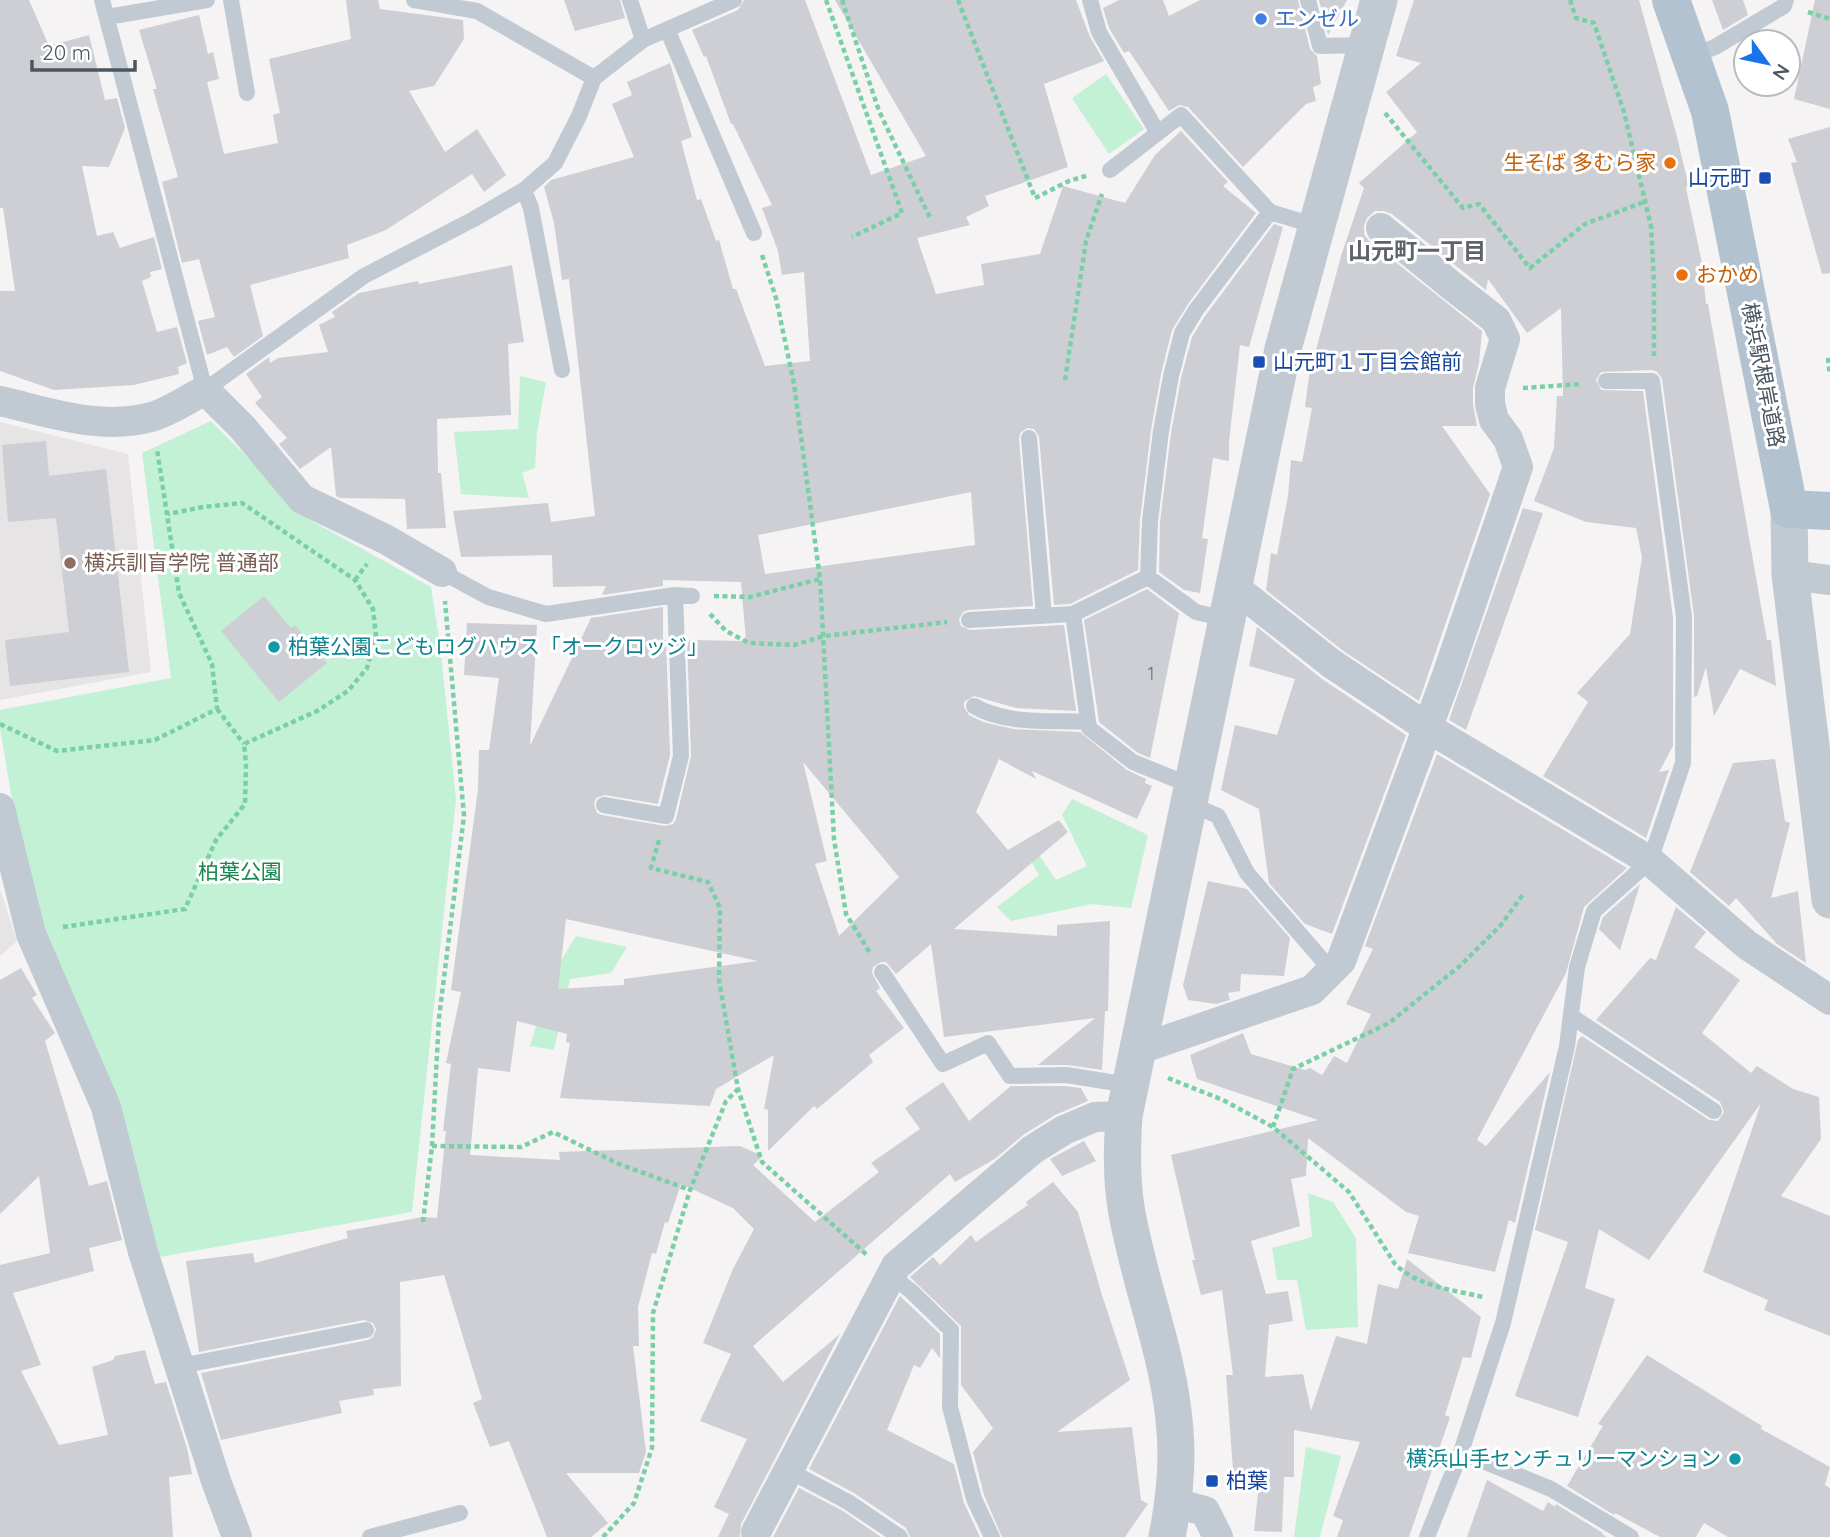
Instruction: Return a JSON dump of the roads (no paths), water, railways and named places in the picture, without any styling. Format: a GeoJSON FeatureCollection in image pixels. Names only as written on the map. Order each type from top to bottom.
{"type":"FeatureCollection","features":[{"type":"Feature","properties":{"kind":"main road","name":"横浜駅根岸道路"},"geometry":{"type":"LineString","coordinates":[[1671,0],[1710,111],[1789,509]]}},
{"type":"Feature","properties":{"kind":"main road"},"geometry":{"type":"LineString","coordinates":[[1789,509],[1830,511]]}},
{"type":"Feature","properties":{"kind":"street"},"geometry":{"type":"LineString","coordinates":[[1218,1537],[1205,1511],[1170,1520],[1175,1431],[1171,1396],[1126,1208],[1122,1174],[1131,1079],[1283,349],[1379,0]]}},
{"type":"Feature","properties":{"kind":"street"},"geometry":{"type":"LineString","coordinates":[[757,1532],[896,1266],[1032,1150],[1064,1130],[1095,1117],[1131,1079],[1311,990],[1341,961],[1428,728],[1518,467],[1508,439],[1494,420],[1490,404],[1490,388],[1505,339],[1496,320],[1381,228]]}},
{"type":"Feature","properties":{"kind":"street"},"geometry":{"type":"LineString","coordinates":[[0,401],[74,420],[119,422],[152,417],[205,390],[242,427],[302,499],[384,539],[442,572]]}},
{"type":"Feature","properties":{"kind":"street"},"geometry":{"type":"LineString","coordinates":[[1789,509],[1790,575],[1827,846],[1830,900]]}},
{"type":"Feature","properties":{"kind":"street"},"geometry":{"type":"LineString","coordinates":[[1790,575],[1830,580]]}},
{"type":"Feature","properties":{"kind":"street"},"geometry":{"type":"LineString","coordinates":[[1230,603],[1332,663],[1428,728],[1650,861],[1747,944],[1830,1000]]}},
{"type":"Feature","properties":{"kind":"street"},"geometry":{"type":"LineString","coordinates":[[0,808],[32,934],[106,1107],[143,1252],[215,1481],[237,1537]]}},
{"type":"Feature","properties":{"kind":"lane"},"geometry":{"type":"LineString","coordinates":[[102,0],[205,390],[364,276],[524,190],[555,163],[579,117],[594,78],[643,40],[734,0]]}},
{"type":"Feature","properties":{"kind":"lane"},"geometry":{"type":"LineString","coordinates":[[107,17],[207,0]]}},
{"type":"Feature","properties":{"kind":"lane"},"geometry":{"type":"LineString","coordinates":[[231,0],[247,93]]}},
{"type":"Feature","properties":{"kind":"lane"},"geometry":{"type":"LineString","coordinates":[[414,0],[477,11],[594,78]]}},
{"type":"Feature","properties":{"kind":"lane"},"geometry":{"type":"LineString","coordinates":[[630,0],[643,40]]}},
{"type":"Feature","properties":{"kind":"lane"},"geometry":{"type":"LineString","coordinates":[[1090,0],[1099,32],[1158,133]]}},
{"type":"Feature","properties":{"kind":"lane"},"geometry":{"type":"LineString","coordinates":[[1308,0],[1320,46],[1367,45]]}},
{"type":"Feature","properties":{"kind":"lane"},"geometry":{"type":"LineString","coordinates":[[1692,56],[1715,47],[1784,6],[1786,0]]}},
{"type":"Feature","properties":{"kind":"lane"},"geometry":{"type":"LineString","coordinates":[[667,29],[754,233]]}},
{"type":"Feature","properties":{"kind":"lane"},"geometry":{"type":"LineString","coordinates":[[1110,170],[1181,116],[1270,212],[1316,226]]}},
{"type":"Feature","properties":{"kind":"lane"},"geometry":{"type":"LineString","coordinates":[[524,190],[531,208],[562,370]]}},
{"type":"Feature","properties":{"kind":"lane"},"geometry":{"type":"LineString","coordinates":[[1148,577],[1150,521],[1161,431],[1182,332],[1270,212]]}},
{"type":"Feature","properties":{"kind":"lane"},"geometry":{"type":"LineString","coordinates":[[1427,1537],[1461,1452],[1503,1323],[1567,1045],[1577,967],[1594,911],[1650,861],[1683,764],[1685,617],[1653,382],[1606,382]]}},
{"type":"Feature","properties":{"kind":"lane"},"geometry":{"type":"LineString","coordinates":[[1029,438],[1044,616]]}},
{"type":"Feature","properties":{"kind":"lane"},"geometry":{"type":"LineString","coordinates":[[442,572],[488,597],[546,614],[675,595],[692,596]]}},
{"type":"Feature","properties":{"kind":"lane"},"geometry":{"type":"LineString","coordinates":[[1148,577],[1196,612],[1230,603]]}},
{"type":"Feature","properties":{"kind":"lane"},"geometry":{"type":"LineString","coordinates":[[969,620],[1073,614],[1148,577]]}},
{"type":"Feature","properties":{"kind":"lane"},"geometry":{"type":"LineString","coordinates":[[604,805],[667,816],[681,756],[675,595]]}},
{"type":"Feature","properties":{"kind":"lane"},"geometry":{"type":"LineString","coordinates":[[1073,614],[1089,728],[1133,762],[1190,795],[1218,816],[1247,873],[1331,970]]}},
{"type":"Feature","properties":{"kind":"lane"},"geometry":{"type":"LineString","coordinates":[[974,706],[988,715],[1014,719],[1088,722]]}},
{"type":"Feature","properties":{"kind":"lane"},"geometry":{"type":"LineString","coordinates":[[881,972],[943,1064],[988,1042],[1010,1076],[1066,1075],[1131,1079]]}},
{"type":"Feature","properties":{"kind":"lane"},"geometry":{"type":"LineString","coordinates":[[1571,1016],[1714,1111]]}},
{"type":"Feature","properties":{"kind":"lane"},"geometry":{"type":"LineString","coordinates":[[890,1275],[911,1291],[951,1330],[950,1407],[974,1499],[992,1537]]}},
{"type":"Feature","properties":{"kind":"lane"},"geometry":{"type":"LineString","coordinates":[[180,1366],[366,1330]]}},
{"type":"Feature","properties":{"kind":"lane"},"geometry":{"type":"LineString","coordinates":[[1461,1452],[1551,1489],[1631,1537]]}},
{"type":"Feature","properties":{"kind":"lane"},"geometry":{"type":"LineString","coordinates":[[788,1470],[848,1502],[900,1537]]}},
{"type":"Feature","properties":{"kind":"lane"},"geometry":{"type":"LineString","coordinates":[[370,1537],[460,1513]]}},
{"type":"Feature","properties":{"kind":"place","name":"エンゼル"},"geometry":{"type":"Point","coordinates":[1261,19]}},
{"type":"Feature","properties":{"kind":"place","name":"生そば 多むら家"},"geometry":{"type":"Point","coordinates":[1670,163]}},
{"type":"Feature","properties":{"kind":"place","name":"山元町"},"geometry":{"type":"Point","coordinates":[1765,178]}},
{"type":"Feature","properties":{"kind":"place","name":"おかめ"},"geometry":{"type":"Point","coordinates":[1682,275]}},
{"type":"Feature","properties":{"kind":"place","name":"山元町１丁目会館前"},"geometry":{"type":"Point","coordinates":[1259,362]}},
{"type":"Feature","properties":{"kind":"place","name":"横浜訓盲学院 普通部"},"geometry":{"type":"Point","coordinates":[70,563]}},
{"type":"Feature","properties":{"kind":"place","name":"柏葉公園こどもログハウス「オークロッジ」"},"geometry":{"type":"Point","coordinates":[274,647]}},
{"type":"Feature","properties":{"kind":"place","name":"横浜山手センチュリーマンション"},"geometry":{"type":"Point","coordinates":[1735,1459]}},
{"type":"Feature","properties":{"kind":"place","name":"柏葉"},"geometry":{"type":"Point","coordinates":[1212,1481]}},
{"type":"Feature","properties":{"kind":"district","name":"山元町一丁目"},"geometry":{"type":"Point","coordinates":[1417,251]}},
{"type":"Feature","properties":{"kind":"park label","name":"柏葉公園"},"geometry":{"type":"Point","coordinates":[240,872]}}]}
